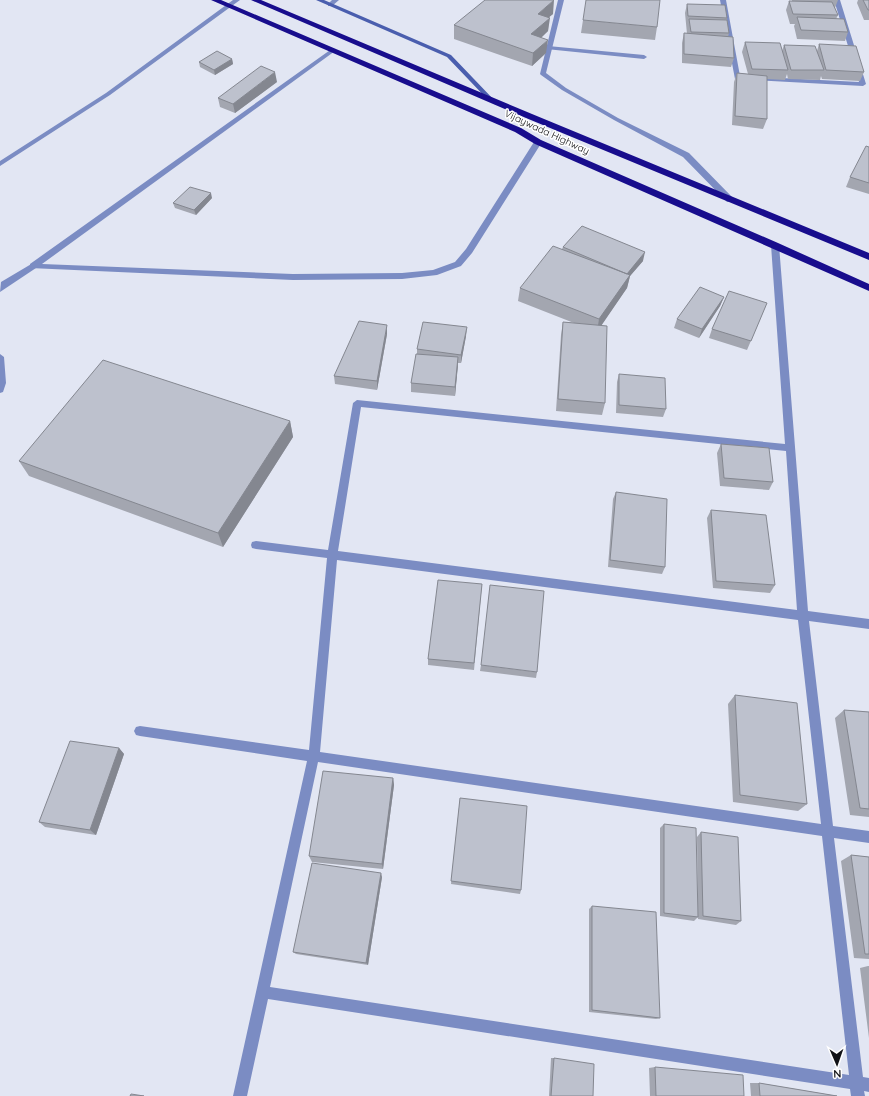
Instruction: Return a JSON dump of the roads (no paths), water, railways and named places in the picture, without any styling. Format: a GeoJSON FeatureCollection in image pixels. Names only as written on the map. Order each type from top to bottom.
{"type":"FeatureCollection","features":[{"type":"Feature","properties":{"kind":"highway","name":"Vijaywada Highway"},"geometry":{"type":"LineString","coordinates":[[215,0],[518,130],[538,142],[774,244],[869,288]]}},
{"type":"Feature","properties":{"kind":"highway","name":"Vijaywada Highway"},"geometry":{"type":"LineString","coordinates":[[255,0],[529,116],[869,257]]}},
{"type":"Feature","properties":{"kind":"highway"},"geometry":{"type":"LineString","coordinates":[[518,130],[529,116]]}},
{"type":"Feature","properties":{"kind":"street"},"geometry":{"type":"LineString","coordinates":[[0,164],[108,94],[237,0]]}},
{"type":"Feature","properties":{"kind":"street"},"geometry":{"type":"LineString","coordinates":[[319,0],[449,56],[492,100]]}},
{"type":"Feature","properties":{"kind":"street"},"geometry":{"type":"LineString","coordinates":[[330,5],[336,0]]}},
{"type":"Feature","properties":{"kind":"street"},"geometry":{"type":"LineString","coordinates":[[561,0],[548,48],[543,74],[564,89],[603,112],[686,155],[730,200]]}},
{"type":"Feature","properties":{"kind":"street"},"geometry":{"type":"LineString","coordinates":[[723,0],[737,78],[863,84],[837,0]]}},
{"type":"Feature","properties":{"kind":"street"},"geometry":{"type":"LineString","coordinates":[[548,48],[644,57]]}},
{"type":"Feature","properties":{"kind":"street"},"geometry":{"type":"LineString","coordinates":[[0,288],[34,266],[333,50]]}},
{"type":"Feature","properties":{"kind":"street"},"geometry":{"type":"LineString","coordinates":[[34,266],[294,276],[402,276],[434,273],[458,264],[468,251],[538,142]]}},
{"type":"Feature","properties":{"kind":"street"},"geometry":{"type":"LineString","coordinates":[[262,992],[861,1088],[827,831],[803,616],[774,244]]}},
{"type":"Feature","properties":{"kind":"street"},"geometry":{"type":"LineString","coordinates":[[0,357],[2,383],[0,390]]}},
{"type":"Feature","properties":{"kind":"street"},"geometry":{"type":"LineString","coordinates":[[240,1096],[314,756],[332,556],[357,403],[789,448]]}},
{"type":"Feature","properties":{"kind":"street"},"geometry":{"type":"LineString","coordinates":[[256,545],[869,624]]}},
{"type":"Feature","properties":{"kind":"street"},"geometry":{"type":"LineString","coordinates":[[140,731],[869,837]]}}]}
